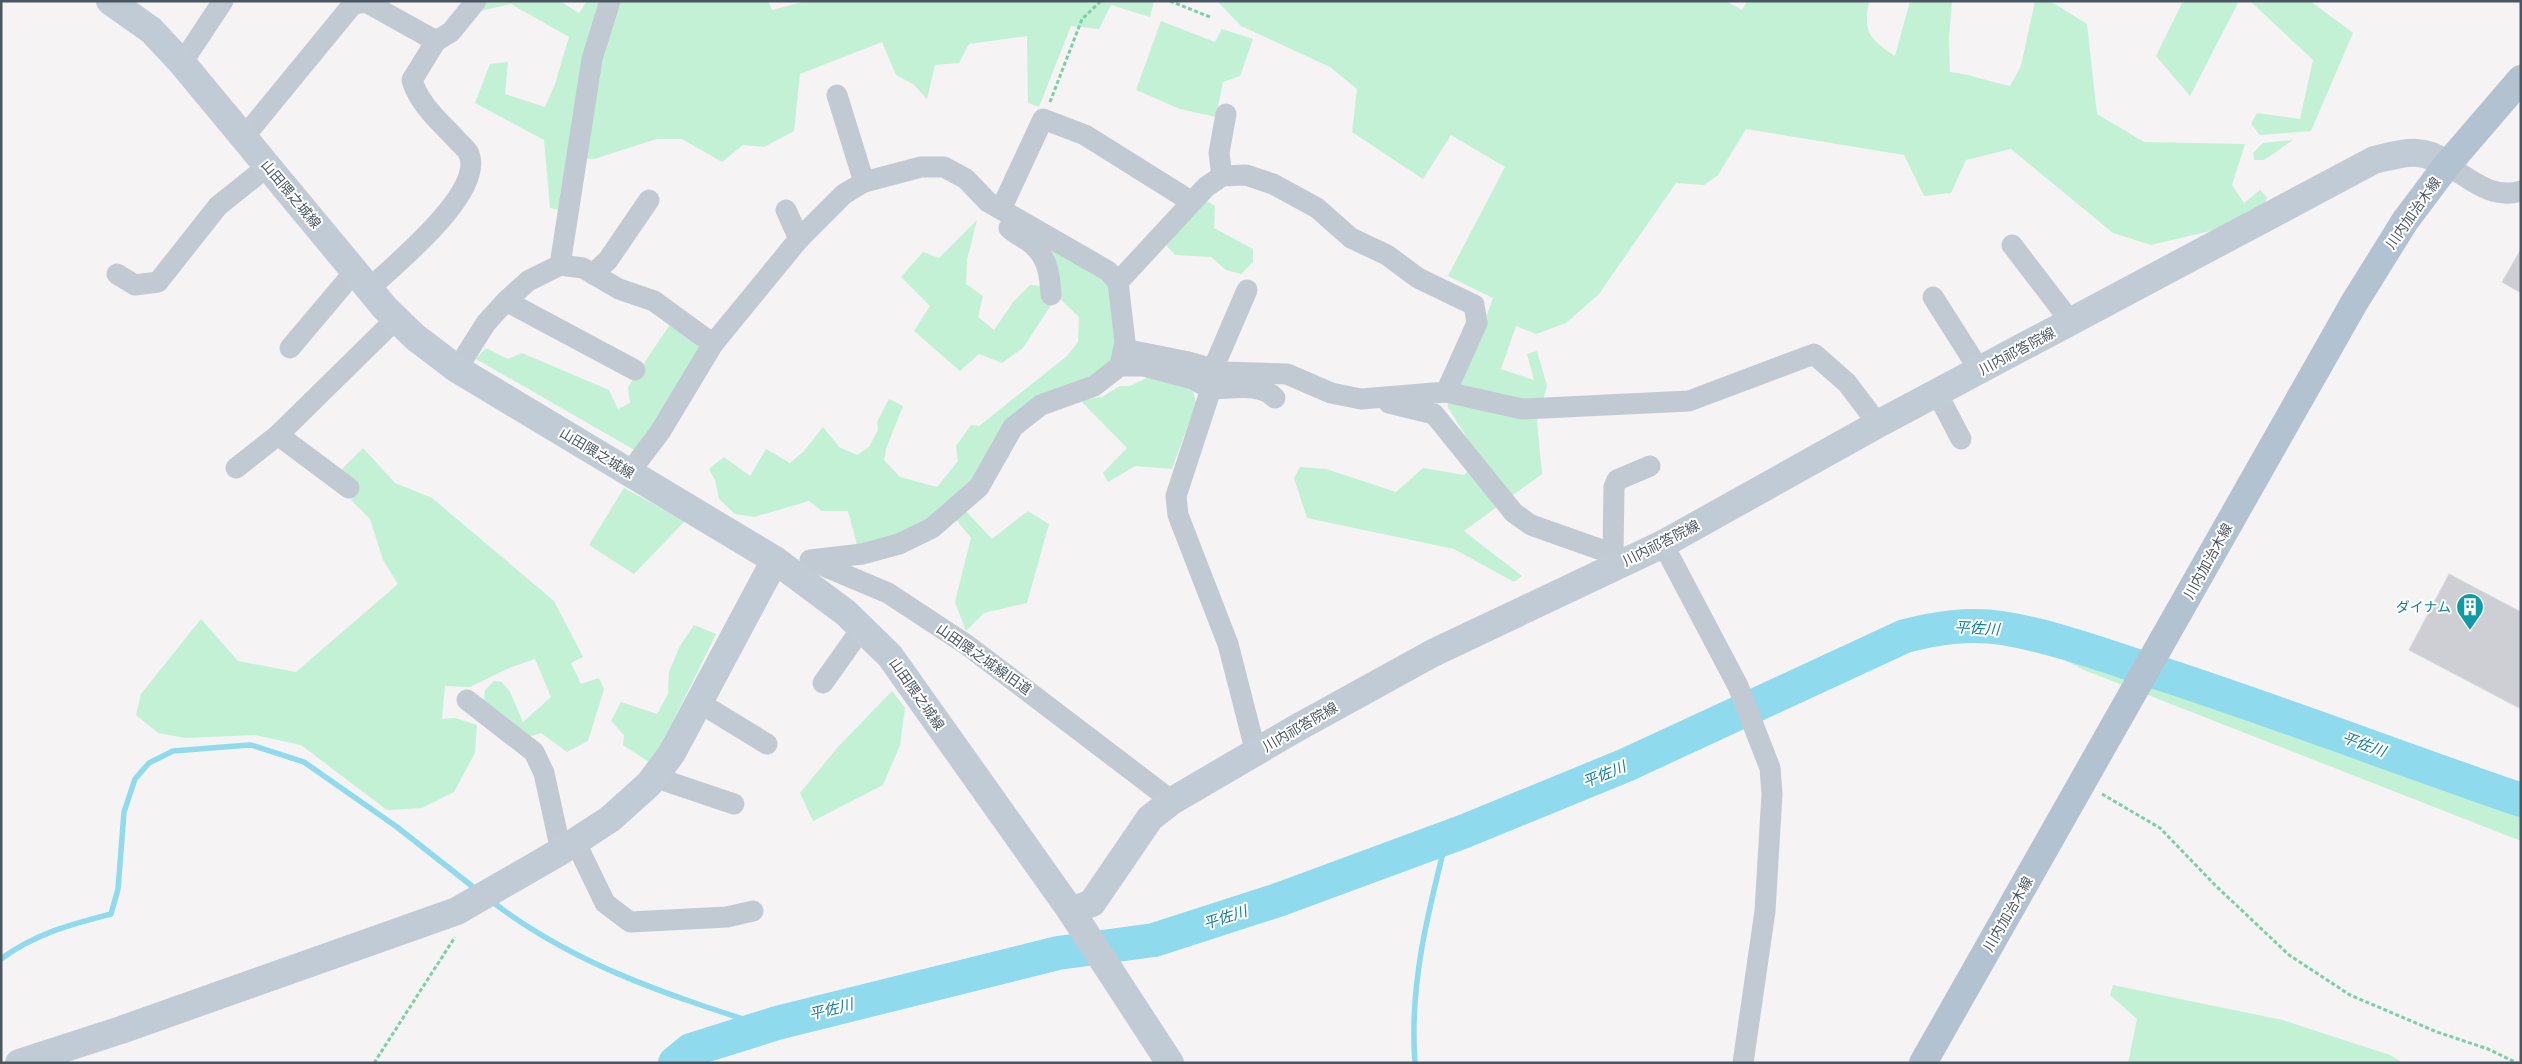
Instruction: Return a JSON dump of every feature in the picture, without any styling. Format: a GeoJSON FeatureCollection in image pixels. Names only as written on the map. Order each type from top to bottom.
{"type":"FeatureCollection","features":[{"type":"Feature","properties":{"kind":"main road","name":"山田隈之城線"},"geometry":{"type":"LineString","coordinates":[[110,1],[152,30],[182,63],[396,319],[456,368],[775,560],[846,613],[862,628],[890,656],[1077,921]]}},
{"type":"Feature","properties":{"kind":"main road","name":"川内加治木線"},"geometry":{"type":"LineString","coordinates":[[1923,1063],[2132,698],[2354,303],[2405,221],[2447,164],[2521,79]]}},
{"type":"Feature","properties":{"kind":"main road","name":"川内祁答院線"},"geometry":{"type":"LineString","coordinates":[[1077,921],[1092,903],[1150,818],[1172,801],[1294,729],[1433,653],[1617,559],[1663,544],[1878,424],[2374,160],[2402,153],[2432,154],[2447,164]]}},
{"type":"Feature","properties":{"kind":"main road"},"geometry":{"type":"LineString","coordinates":[[19,1063],[121,1030],[475,901],[610,819],[654,777],[672,753],[775,560]]}},
{"type":"Feature","properties":{"kind":"main road"},"geometry":{"type":"LineString","coordinates":[[1077,921],[1170,1063]]}},
{"type":"Feature","properties":{"kind":"street"},"geometry":{"type":"LineString","coordinates":[[182,63],[223,1]]}},
{"type":"Feature","properties":{"kind":"street"},"geometry":{"type":"LineString","coordinates":[[290,348],[362,280],[435,226],[467,184],[472,168],[468,152],[428,110],[415,90],[412,80],[436,41],[451,32],[476,1]]}},
{"type":"Feature","properties":{"kind":"street"},"geometry":{"type":"LineString","coordinates":[[560,265],[592,59],[610,1]]}},
{"type":"Feature","properties":{"kind":"street"},"geometry":{"type":"LineString","coordinates":[[244,138],[354,4],[366,2],[436,41]]}},
{"type":"Feature","properties":{"kind":"street"},"geometry":{"type":"LineString","coordinates":[[837,95],[864,182]]}},
{"type":"Feature","properties":{"kind":"street"},"geometry":{"type":"LineString","coordinates":[[1222,176],[1219,153],[1226,114]]}},
{"type":"Feature","properties":{"kind":"street"},"geometry":{"type":"LineString","coordinates":[[1050,295],[1050,276],[1044,258],[1032,244],[1009,229],[1007,213],[1043,119],[1085,135],[1192,202]]}},
{"type":"Feature","properties":{"kind":"street"},"geometry":{"type":"LineString","coordinates":[[2447,164],[2492,193],[2513,194],[2521,191]]}},
{"type":"Feature","properties":{"kind":"street"},"geometry":{"type":"LineString","coordinates":[[117,274],[135,285],[158,282],[218,206],[268,166]]}},
{"type":"Feature","properties":{"kind":"street"},"geometry":{"type":"LineString","coordinates":[[629,472],[660,432],[713,344],[799,239],[844,194],[864,182],[921,166],[944,168],[966,179],[988,202],[1108,270],[1118,282],[1125,342],[1122,357],[1094,386],[1041,405],[1013,426],[979,487],[932,528],[899,544],[862,554],[810,560]]}},
{"type":"Feature","properties":{"kind":"street"},"geometry":{"type":"LineString","coordinates":[[1118,282],[1206,187],[1222,176],[1246,175],[1273,184],[1317,208],[1351,238],[1387,255],[1418,278],[1474,305],[1477,323],[1446,392]]}},
{"type":"Feature","properties":{"kind":"street"},"geometry":{"type":"LineString","coordinates":[[593,274],[608,260],[649,200]]}},
{"type":"Feature","properties":{"kind":"street"},"geometry":{"type":"LineString","coordinates":[[786,210],[799,239]]}},
{"type":"Feature","properties":{"kind":"street"},"geometry":{"type":"LineString","coordinates":[[1045,235],[1059,228],[1098,248]]}},
{"type":"Feature","properties":{"kind":"street"},"geometry":{"type":"LineString","coordinates":[[2012,245],[2071,322]]}},
{"type":"Feature","properties":{"kind":"street"},"geometry":{"type":"LineString","coordinates":[[456,368],[486,323],[506,301],[528,281],[560,265],[583,268],[619,289],[654,301],[713,344]]}},
{"type":"Feature","properties":{"kind":"street"},"geometry":{"type":"LineString","coordinates":[[1247,290],[1212,379],[1176,496],[1178,515],[1228,644],[1256,753]]}},
{"type":"Feature","properties":{"kind":"street"},"geometry":{"type":"LineString","coordinates":[[1933,297],[1980,370]]}},
{"type":"Feature","properties":{"kind":"street"},"geometry":{"type":"LineString","coordinates":[[506,301],[635,370]]}},
{"type":"Feature","properties":{"kind":"street"},"geometry":{"type":"LineString","coordinates":[[236,468],[278,435],[396,319]]}},
{"type":"Feature","properties":{"kind":"street"},"geometry":{"type":"LineString","coordinates":[[1361,399],[1446,392],[1522,409],[1689,401],[1814,354],[1847,383],[1878,424]]}},
{"type":"Feature","properties":{"kind":"street"},"geometry":{"type":"LineString","coordinates":[[1122,357],[1144,366],[1193,378],[1212,379],[1258,388],[1269,391],[1275,398]]}},
{"type":"Feature","properties":{"kind":"street"},"geometry":{"type":"LineString","coordinates":[[1212,379],[1224,372],[1287,374],[1331,393],[1407,406],[1434,414],[1514,513],[1531,525],[1617,559],[1614,487],[1617,480],[1650,466]]}},
{"type":"Feature","properties":{"kind":"street"},"geometry":{"type":"LineString","coordinates":[[1937,393],[1961,439]]}},
{"type":"Feature","properties":{"kind":"street"},"geometry":{"type":"LineString","coordinates":[[278,435],[349,488]]}},
{"type":"Feature","properties":{"kind":"street"},"geometry":{"type":"LineString","coordinates":[[1663,544],[1738,686],[1770,768],[1772,794],[1765,911],[1743,1063]]}},
{"type":"Feature","properties":{"kind":"street","name":"山田隈之城線旧道"},"geometry":{"type":"LineString","coordinates":[[775,560],[810,560],[888,593],[959,640],[1061,714],[1172,801]]}},
{"type":"Feature","properties":{"kind":"street"},"geometry":{"type":"LineString","coordinates":[[823,683],[862,628]]}},
{"type":"Feature","properties":{"kind":"street"},"geometry":{"type":"LineString","coordinates":[[467,700],[534,752],[544,773],[568,846],[605,903],[630,922],[727,917],[753,911]]}},
{"type":"Feature","properties":{"kind":"street"},"geometry":{"type":"LineString","coordinates":[[700,703],[767,744]]}},
{"type":"Feature","properties":{"kind":"street"},"geometry":{"type":"LineString","coordinates":[[654,777],[734,804]]}},
{"type":"Feature","properties":{"kind":"path"},"geometry":{"type":"LineString","coordinates":[[1043,119],[1082,20],[1101,1]]}},
{"type":"Feature","properties":{"kind":"path"},"geometry":{"type":"LineString","coordinates":[[1170,1],[1210,17]]}},
{"type":"Feature","properties":{"kind":"path"},"geometry":{"type":"LineString","coordinates":[[2083,782],[2160,828],[2215,885],[2289,955],[2350,995],[2437,1032],[2488,1049],[2517,1063]]}},
{"type":"Feature","properties":{"kind":"path"},"geometry":{"type":"LineString","coordinates":[[374,1063],[455,936],[475,901]]}},
{"type":"Feature","properties":{"kind":"green space"},"geometry":{"type":"Polygon","coordinates":[[[486,1],[560,1],[579,13],[587,1],[768,1],[772,10],[806,1],[1154,1],[1150,17],[1111,5],[1099,29],[1071,26],[1039,107],[1028,103],[1027,36],[969,44],[959,63],[935,65],[927,99],[913,84],[896,75],[882,42],[800,74],[794,131],[764,147],[743,145],[722,162],[682,139],[657,139],[594,159],[567,158],[561,210],[550,208],[544,140],[475,103],[490,64],[508,62],[505,94],[545,107],[555,84],[569,37],[511,4],[480,11],[486,1]]]}},
{"type":"Feature","properties":{"kind":"green space"},"geometry":{"type":"Polygon","coordinates":[[[1217,1],[1726,1],[1742,10],[1747,1],[1869,1],[1867,21],[1870,34],[1879,44],[1895,56],[1910,1],[1952,1],[1949,38],[1950,72],[2010,86],[2021,66],[2035,1],[2050,1],[2087,24],[2097,114],[2144,142],[2245,144],[2232,185],[2244,203],[2260,190],[2267,197],[2263,212],[2231,226],[2151,245],[2113,233],[2011,149],[1966,160],[1951,193],[1924,196],[1904,155],[1746,129],[1718,175],[1704,185],[1676,183],[1599,294],[1566,323],[1536,334],[1516,326],[1501,369],[1534,380],[1527,354],[1537,351],[1547,386],[1537,421],[1542,474],[1464,531],[1522,576],[1514,582],[1454,549],[1307,518],[1294,478],[1300,467],[1326,469],[1396,492],[1423,468],[1464,475],[1480,459],[1447,406],[1472,357],[1493,298],[1448,276],[1505,167],[1451,135],[1423,179],[1352,132],[1357,89],[1330,67],[1241,26],[1217,1]]]}},
{"type":"Feature","properties":{"kind":"green space"},"geometry":{"type":"Polygon","coordinates":[[[2183,1],[2239,1],[2190,96],[2156,56],[2183,1]]]}},
{"type":"Feature","properties":{"kind":"green space"},"geometry":{"type":"Polygon","coordinates":[[[2250,1],[2310,1],[2353,33],[2311,131],[2260,135],[2251,124],[2257,113],[2300,119],[2313,60],[2250,1]]]}},
{"type":"Feature","properties":{"kind":"green space"},"geometry":{"type":"Polygon","coordinates":[[[1161,21],[1215,42],[1222,29],[1253,39],[1240,76],[1223,82],[1216,117],[1180,109],[1136,90],[1161,21]]]}},
{"type":"Feature","properties":{"kind":"green space"},"geometry":{"type":"Polygon","coordinates":[[[2293,140],[2264,160],[2254,160],[2253,153],[2263,143],[2293,140]]]}},
{"type":"Feature","properties":{"kind":"green space"},"geometry":{"type":"Polygon","coordinates":[[[1207,201],[1215,206],[1214,228],[1253,249],[1253,262],[1241,274],[1226,270],[1211,257],[1175,255],[1166,245],[1207,201]]]}},
{"type":"Feature","properties":{"kind":"green space"},"geometry":{"type":"Polygon","coordinates":[[[977,220],[967,260],[966,284],[983,296],[978,317],[994,330],[1014,301],[1030,285],[1046,286],[1039,237],[1113,283],[1116,364],[1038,402],[978,476],[920,529],[857,545],[848,511],[822,511],[809,501],[754,517],[735,514],[719,499],[715,480],[709,469],[724,457],[750,476],[766,449],[790,463],[804,451],[823,427],[839,447],[857,455],[869,447],[878,430],[877,422],[889,399],[903,406],[887,446],[884,460],[900,477],[937,487],[958,461],[956,446],[971,425],[979,426],[1067,356],[1078,342],[1079,317],[1057,296],[1023,348],[1002,363],[979,354],[960,371],[914,331],[930,306],[901,277],[923,252],[939,258],[977,220]]]}},
{"type":"Feature","properties":{"kind":"green space"},"geometry":{"type":"Polygon","coordinates":[[[671,323],[707,346],[638,452],[476,359],[486,348],[508,359],[522,353],[609,390],[618,409],[630,403],[628,387],[671,323]]]}},
{"type":"Feature","properties":{"kind":"green space"},"geometry":{"type":"Polygon","coordinates":[[[1148,377],[1176,382],[1193,391],[1196,403],[1172,469],[1135,466],[1108,482],[1103,473],[1127,448],[1080,400],[1102,397],[1120,386],[1130,386],[1148,377]]]}},
{"type":"Feature","properties":{"kind":"green space"},"geometry":{"type":"Polygon","coordinates":[[[363,448],[395,483],[432,498],[554,601],[583,657],[571,663],[581,684],[599,678],[604,689],[588,741],[567,752],[541,733],[525,738],[484,700],[485,690],[494,681],[502,682],[510,692],[523,722],[551,697],[535,659],[509,668],[470,687],[445,686],[442,719],[455,718],[477,725],[475,753],[454,792],[422,808],[387,810],[301,745],[255,735],[185,738],[158,733],[136,715],[141,694],[201,619],[238,661],[296,672],[398,584],[383,560],[370,519],[351,500],[359,487],[341,470],[363,448]]]}},
{"type":"Feature","properties":{"kind":"green space"},"geometry":{"type":"Polygon","coordinates":[[[624,488],[685,521],[634,574],[589,545],[624,488]]]}},
{"type":"Feature","properties":{"kind":"green space"},"geometry":{"type":"Polygon","coordinates":[[[963,508],[992,539],[1028,511],[1049,524],[1027,603],[984,613],[966,631],[955,602],[971,538],[954,517],[963,508]]]}},
{"type":"Feature","properties":{"kind":"green space"},"geometry":{"type":"Polygon","coordinates":[[[694,625],[716,634],[659,750],[649,762],[623,745],[624,735],[611,721],[621,702],[657,714],[668,694],[669,672],[680,646],[694,625]]]}},
{"type":"Feature","properties":{"kind":"green space"},"geometry":{"type":"Polygon","coordinates":[[[2063,659],[2266,717],[2521,813],[2521,841],[2084,670],[2063,659]]]}},
{"type":"Feature","properties":{"kind":"green space"},"geometry":{"type":"Polygon","coordinates":[[[892,691],[905,708],[900,745],[883,785],[813,821],[800,793],[838,747],[892,691]]]}},
{"type":"Feature","properties":{"kind":"green space"},"geometry":{"type":"Polygon","coordinates":[[[2113,985],[2282,1020],[2390,1055],[2403,1063],[2128,1063],[2137,1019],[2110,995],[2113,985]]]}},
{"type":"Feature","properties":{"kind":"building"},"geometry":{"type":"Polygon","coordinates":[[[2521,249],[2521,293],[2502,282],[2521,249]]]}},
{"type":"Feature","properties":{"kind":"building","name":"ダイナム"},"geometry":{"type":"Polygon","coordinates":[[[2449,574],[2521,612],[2521,709],[2409,650],[2449,574]]]}},
{"type":"Feature","properties":{"kind":"waterway","name":"平佐川"},"geometry":{"type":"LineString","coordinates":[[675,1063],[691,1050],[777,1023],[1058,953],[1154,940],[1278,900],[1465,831],[1626,765],[1905,636],[1941,629],[1965,626],[2002,628],[2064,642],[2254,705],[2521,800]]}},
{"type":"Feature","properties":{"kind":"waterway"},"geometry":{"type":"LineString","coordinates":[[1,959],[40,936],[67,926],[111,914],[118,889],[124,812],[135,779],[149,763],[173,751],[251,745],[304,762],[397,827],[477,890]]}},
{"type":"Feature","properties":{"kind":"waterway"},"geometry":{"type":"LineString","coordinates":[[1415,1063],[1414,1034],[1417,977],[1427,921],[1447,837]]}},
{"type":"Feature","properties":{"kind":"waterway"},"geometry":{"type":"LineString","coordinates":[[490,900],[521,923],[587,960],[657,989],[765,1026]]}},
{"type":"Feature","properties":{"kind":"place","name":"ダイナム"},"geometry":{"type":"Point","coordinates":[2470,631]}}]}
